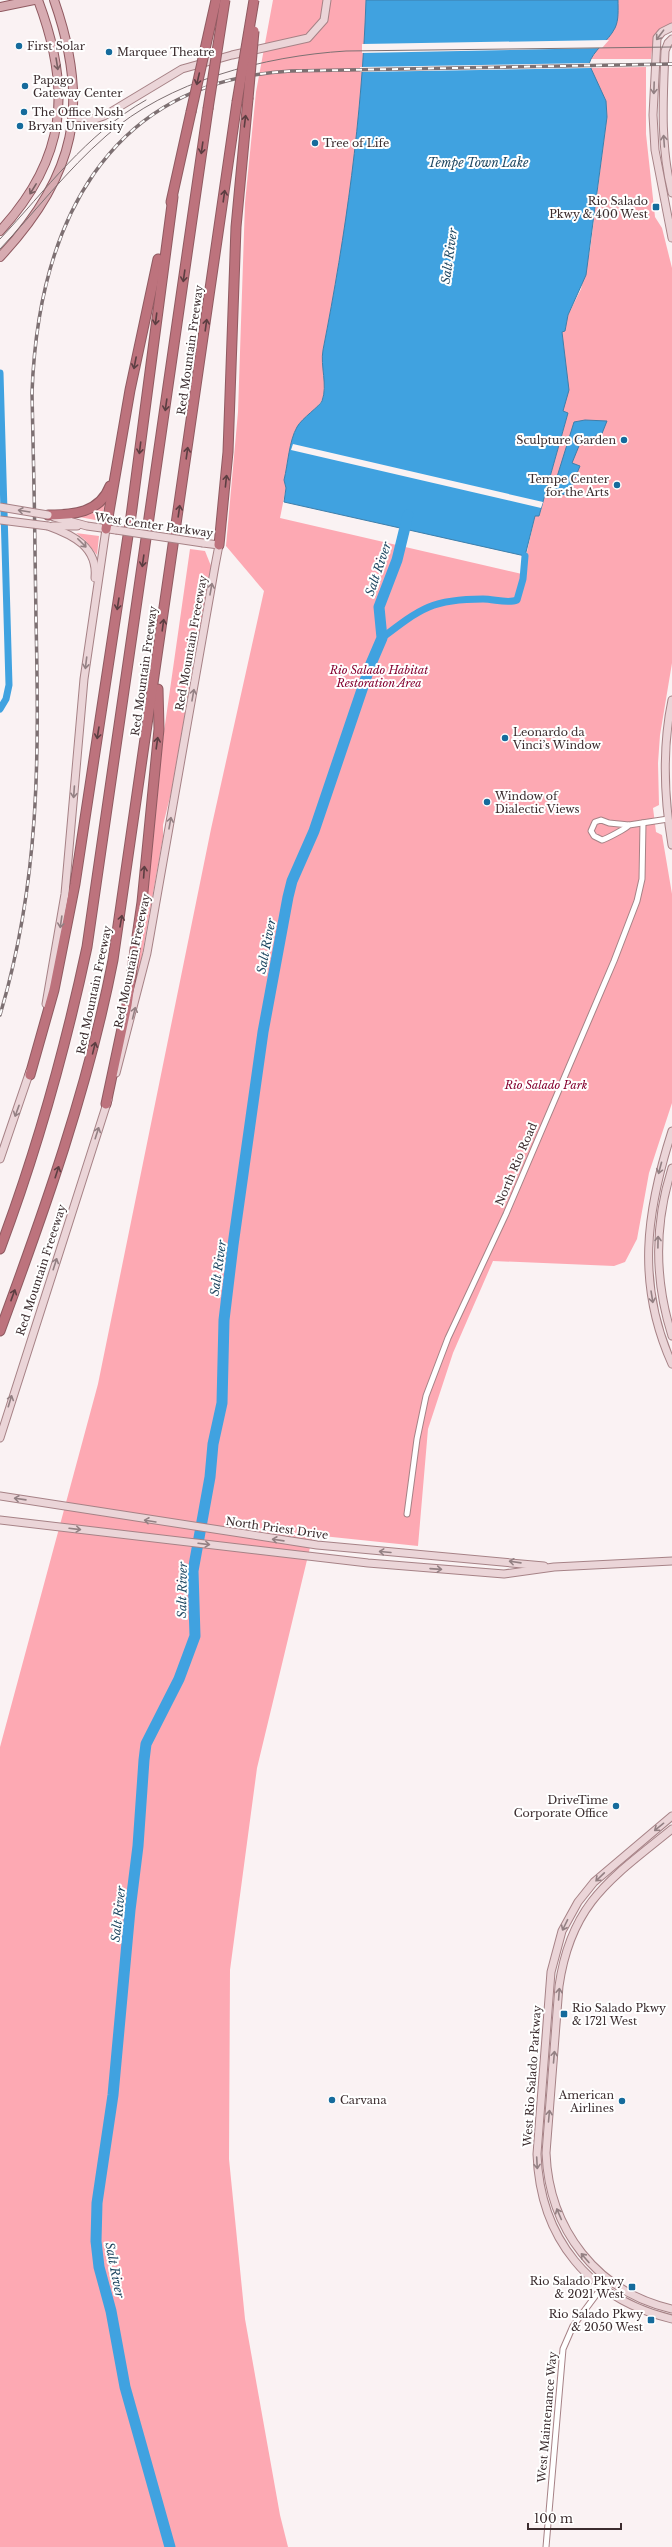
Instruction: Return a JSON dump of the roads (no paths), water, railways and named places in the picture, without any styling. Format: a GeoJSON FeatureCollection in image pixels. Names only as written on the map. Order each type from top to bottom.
{"type":"FeatureCollection","features":[{"type":"Feature","properties":{"kind":"highway"},"geometry":{"type":"LineString","coordinates":[[106,529],[116,465],[141,336],[216,0]]}},
{"type":"Feature","properties":{"kind":"highway","name":"Red Mountain Freeway"},"geometry":{"type":"LineString","coordinates":[[0,1248],[30,1164],[52,1093],[87,947],[225,0]]}},
{"type":"Feature","properties":{"kind":"highway"},"geometry":{"type":"LineString","coordinates":[[218,545],[229,445],[236,221],[248,99],[255,0]]}},
{"type":"Feature","properties":{"kind":"highway","name":"Red Mountain Freeway"},"geometry":{"type":"LineString","coordinates":[[0,1331],[62,1158],[99,1027],[121,916],[237,102],[255,0]]}},
{"type":"Feature","properties":{"kind":"highway"},"geometry":{"type":"LineString","coordinates":[[30,1074],[54,990],[75,884],[131,516],[173,197]]}},
{"type":"Feature","properties":{"kind":"highway"},"geometry":{"type":"LineString","coordinates":[[48,515],[76,514],[97,504],[110,487],[116,465]]}},
{"type":"Feature","properties":{"kind":"highway"},"geometry":{"type":"LineString","coordinates":[[106,1104],[127,1005],[142,902],[159,729],[158,660]]}},
{"type":"Feature","properties":{"kind":"main road"},"geometry":{"type":"LineString","coordinates":[[0,7],[34,0]]}},
{"type":"Feature","properties":{"kind":"main road"},"geometry":{"type":"LineString","coordinates":[[0,231],[33,190],[44,167],[56,130],[59,98],[57,63],[38,0]]}},
{"type":"Feature","properties":{"kind":"main road"},"geometry":{"type":"LineString","coordinates":[[0,257],[41,208],[64,160],[70,138],[73,116],[71,60],[54,0]]}},
{"type":"Feature","properties":{"kind":"main road"},"geometry":{"type":"LineString","coordinates":[[73,116],[95,119],[104,116],[161,81],[195,64],[308,38],[324,20],[327,0]]}},
{"type":"Feature","properties":{"kind":"main road"},"geometry":{"type":"LineString","coordinates":[[672,27],[662,32],[657,38],[653,115],[657,165],[672,238]]}},
{"type":"Feature","properties":{"kind":"main road"},"geometry":{"type":"LineString","coordinates":[[672,39],[668,43],[665,51],[663,130],[665,161],[672,193]]}},
{"type":"Feature","properties":{"kind":"main road","name":"West Center Parkway"},"geometry":{"type":"LineString","coordinates":[[0,508],[48,515],[87,526],[218,545]]}},
{"type":"Feature","properties":{"kind":"main road","name":"West Center Parkway"},"geometry":{"type":"LineString","coordinates":[[0,520],[48,526],[87,526]]}},
{"type":"Feature","properties":{"kind":"main road"},"geometry":{"type":"LineString","coordinates":[[48,526],[75,537],[83,543],[92,556],[96,571],[91,624]]}},
{"type":"Feature","properties":{"kind":"main road"},"geometry":{"type":"LineString","coordinates":[[0,1159],[30,1074],[52,974],[64,900],[82,693],[106,529]]}},
{"type":"Feature","properties":{"kind":"main road","name":"Red Mountain Freeeway"},"geometry":{"type":"LineString","coordinates":[[0,1438],[128,1033],[144,968],[218,545]]}},
{"type":"Feature","properties":{"kind":"main road"},"geometry":{"type":"LineString","coordinates":[[672,700],[665,759],[672,845]]}},
{"type":"Feature","properties":{"kind":"main road"},"geometry":{"type":"LineString","coordinates":[[672,1131],[652,1202],[648,1250],[654,1309],[672,1364]]}},
{"type":"Feature","properties":{"kind":"main road"},"geometry":{"type":"LineString","coordinates":[[672,1168],[662,1206],[658,1242],[660,1286],[672,1336]]}},
{"type":"Feature","properties":{"kind":"main road","name":"North Priest Drive"},"geometry":{"type":"LineString","coordinates":[[0,1496],[175,1525],[317,1545],[505,1561],[554,1567]]}},
{"type":"Feature","properties":{"kind":"main road","name":"North Priest Drive"},"geometry":{"type":"LineString","coordinates":[[0,1520],[313,1557],[504,1574],[554,1567],[672,1561]]}},
{"type":"Feature","properties":{"kind":"main road","name":"West Rio Salado Parkway"},"geometry":{"type":"LineString","coordinates":[[672,1816],[611,1866],[585,1892],[565,1924],[553,1961],[537,2160],[543,2199],[555,2232],[572,2258],[602,2287],[640,2310],[672,2319]]}},
{"type":"Feature","properties":{"kind":"main road","name":"West Rio Salado Parkway"},"geometry":{"type":"LineString","coordinates":[[672,1829],[623,1868],[592,1898],[572,1934],[562,1965],[546,2158],[550,2189],[561,2220],[580,2251],[608,2279],[636,2297],[672,2309]]}},
{"type":"Feature","properties":{"kind":"main road"},"geometry":{"type":"LineString","coordinates":[[623,1868],[627,1860],[643,1846],[645,1838]]}},
{"type":"Feature","properties":{"kind":"main road"},"geometry":{"type":"LineString","coordinates":[[585,1892],[592,1898]]}},
{"type":"Feature","properties":{"kind":"street"},"geometry":{"type":"LineString","coordinates":[[629,825],[626,830],[611,834],[606,839],[599,840],[594,836],[592,831],[597,821],[603,820],[609,823],[629,825],[670,819]]}},
{"type":"Feature","properties":{"kind":"street"},"geometry":{"type":"LineString","coordinates":[[609,823],[612,828],[611,834]]}},
{"type":"Feature","properties":{"kind":"street","name":"North Rio Road"},"geometry":{"type":"LineString","coordinates":[[407,1514],[417,1439],[426,1396],[448,1338],[506,1214],[624,935],[640,892],[642,879],[643,823]]}},
{"type":"Feature","properties":{"kind":"street","name":"West Maintenance Way"},"geometry":{"type":"LineString","coordinates":[[546,2547],[562,2355],[573,2326],[608,2279]]}},
{"type":"Feature","properties":{"kind":"water","name":"Tempe Town Lake"},"geometry":{"type":"Polygon","coordinates":[[[366,0],[618,0],[618,18],[615,28],[609,38],[594,54],[589,64],[606,101],[607,117],[586,275],[568,315],[565,331],[562,332],[569,390],[563,411],[568,413],[539,516],[535,516],[525,556],[284,502],[286,488],[284,480],[290,446],[294,433],[299,424],[321,403],[324,395],[322,356],[339,263],[352,175],[361,88],[366,0]]]}},
{"type":"Feature","properties":{"kind":"water"},"geometry":{"type":"Polygon","coordinates":[[[585,420],[607,421],[601,436],[596,435],[592,440],[581,441],[572,463],[580,466],[568,495],[552,493],[574,422],[585,420]]]}},
{"type":"Feature","properties":{"kind":"waterway"},"geometry":{"type":"LineString","coordinates":[[0,373],[9,685],[6,699],[0,709]]}},
{"type":"Feature","properties":{"kind":"waterway","name":"Salt River"},"geometry":{"type":"LineString","coordinates":[[170,2547],[125,2387],[111,2311],[99,2267],[96,2241],[97,2203],[113,2095],[130,1910],[138,1846],[144,1760],[146,1744],[179,1679],[195,1636],[193,1571],[210,1477],[213,1444],[222,1403],[224,1320],[233,1245],[263,1032],[288,897],[292,881],[314,831],[370,666],[382,638],[379,607],[397,560],[408,515]]}},
{"type":"Feature","properties":{"kind":"waterway"},"geometry":{"type":"LineString","coordinates":[[382,638],[418,612],[439,603],[466,599],[509,602],[517,600],[523,579],[525,556]]}},
{"type":"Feature","properties":{"kind":"tram line"},"geometry":{"type":"LineString","coordinates":[[0,249],[78,163],[106,136],[131,117],[158,100],[187,86],[218,75],[283,59],[346,51],[672,47]]}},
{"type":"Feature","properties":{"kind":"tram line"},"geometry":{"type":"LineString","coordinates":[[0,239],[51,182],[86,146],[104,129],[146,100]]}},
{"type":"Feature","properties":{"kind":"railway"},"geometry":{"type":"LineString","coordinates":[[0,1015],[13,965],[23,916],[30,867],[34,818],[37,670],[32,393],[37,332],[49,274],[68,221],[94,174],[129,134],[173,102],[227,81],[291,71],[672,64]]}},
{"type":"Feature","properties":{"kind":"place","name":"First Solar"},"geometry":{"type":"Point","coordinates":[19,46]}},
{"type":"Feature","properties":{"kind":"place","name":"Marquee Theatre"},"geometry":{"type":"Point","coordinates":[109,52]}},
{"type":"Feature","properties":{"kind":"place","name":"Papago Gateway Center"},"geometry":{"type":"Point","coordinates":[25,86]}},
{"type":"Feature","properties":{"kind":"place","name":"The Office Nosh"},"geometry":{"type":"Point","coordinates":[24,112]}},
{"type":"Feature","properties":{"kind":"place","name":"Bryan University"},"geometry":{"type":"Point","coordinates":[20,126]}},
{"type":"Feature","properties":{"kind":"place","name":"Tree of Life"},"geometry":{"type":"Point","coordinates":[315,143]}},
{"type":"Feature","properties":{"kind":"place","name":"Rio Salado Pkwy & 400 West"},"geometry":{"type":"Point","coordinates":[656,207]}},
{"type":"Feature","properties":{"kind":"place","name":"Sculpture Garden"},"geometry":{"type":"Point","coordinates":[624,440]}},
{"type":"Feature","properties":{"kind":"place","name":"Tempe Center for the Arts"},"geometry":{"type":"Point","coordinates":[617,485]}},
{"type":"Feature","properties":{"kind":"place","name":"Leonardo da Vinci’s Window"},"geometry":{"type":"Point","coordinates":[505,738]}},
{"type":"Feature","properties":{"kind":"place","name":"Window of Dialectic Views"},"geometry":{"type":"Point","coordinates":[487,802]}},
{"type":"Feature","properties":{"kind":"place","name":"DriveTime Corporate Office"},"geometry":{"type":"Point","coordinates":[616,1806]}},
{"type":"Feature","properties":{"kind":"place","name":"Rio Salado Pkwy & 1721 West"},"geometry":{"type":"Point","coordinates":[564,2014]}},
{"type":"Feature","properties":{"kind":"place","name":"Carvana"},"geometry":{"type":"Point","coordinates":[332,2100]}},
{"type":"Feature","properties":{"kind":"place","name":"American Airlines"},"geometry":{"type":"Point","coordinates":[622,2101]}},
{"type":"Feature","properties":{"kind":"place","name":"Rio Salado Pkwy & 2021 West"},"geometry":{"type":"Point","coordinates":[632,2287]}},
{"type":"Feature","properties":{"kind":"place","name":"Rio Salado Pkwy & 2050 West"},"geometry":{"type":"Point","coordinates":[651,2320]}},
{"type":"Feature","properties":{"kind":"park label","name":"Rio Salado Habitat Restoration Area"},"geometry":{"type":"Point","coordinates":[379,676]}},
{"type":"Feature","properties":{"kind":"park label","name":"Rio Salado Park"},"geometry":{"type":"Point","coordinates":[546,1085]}}]}
